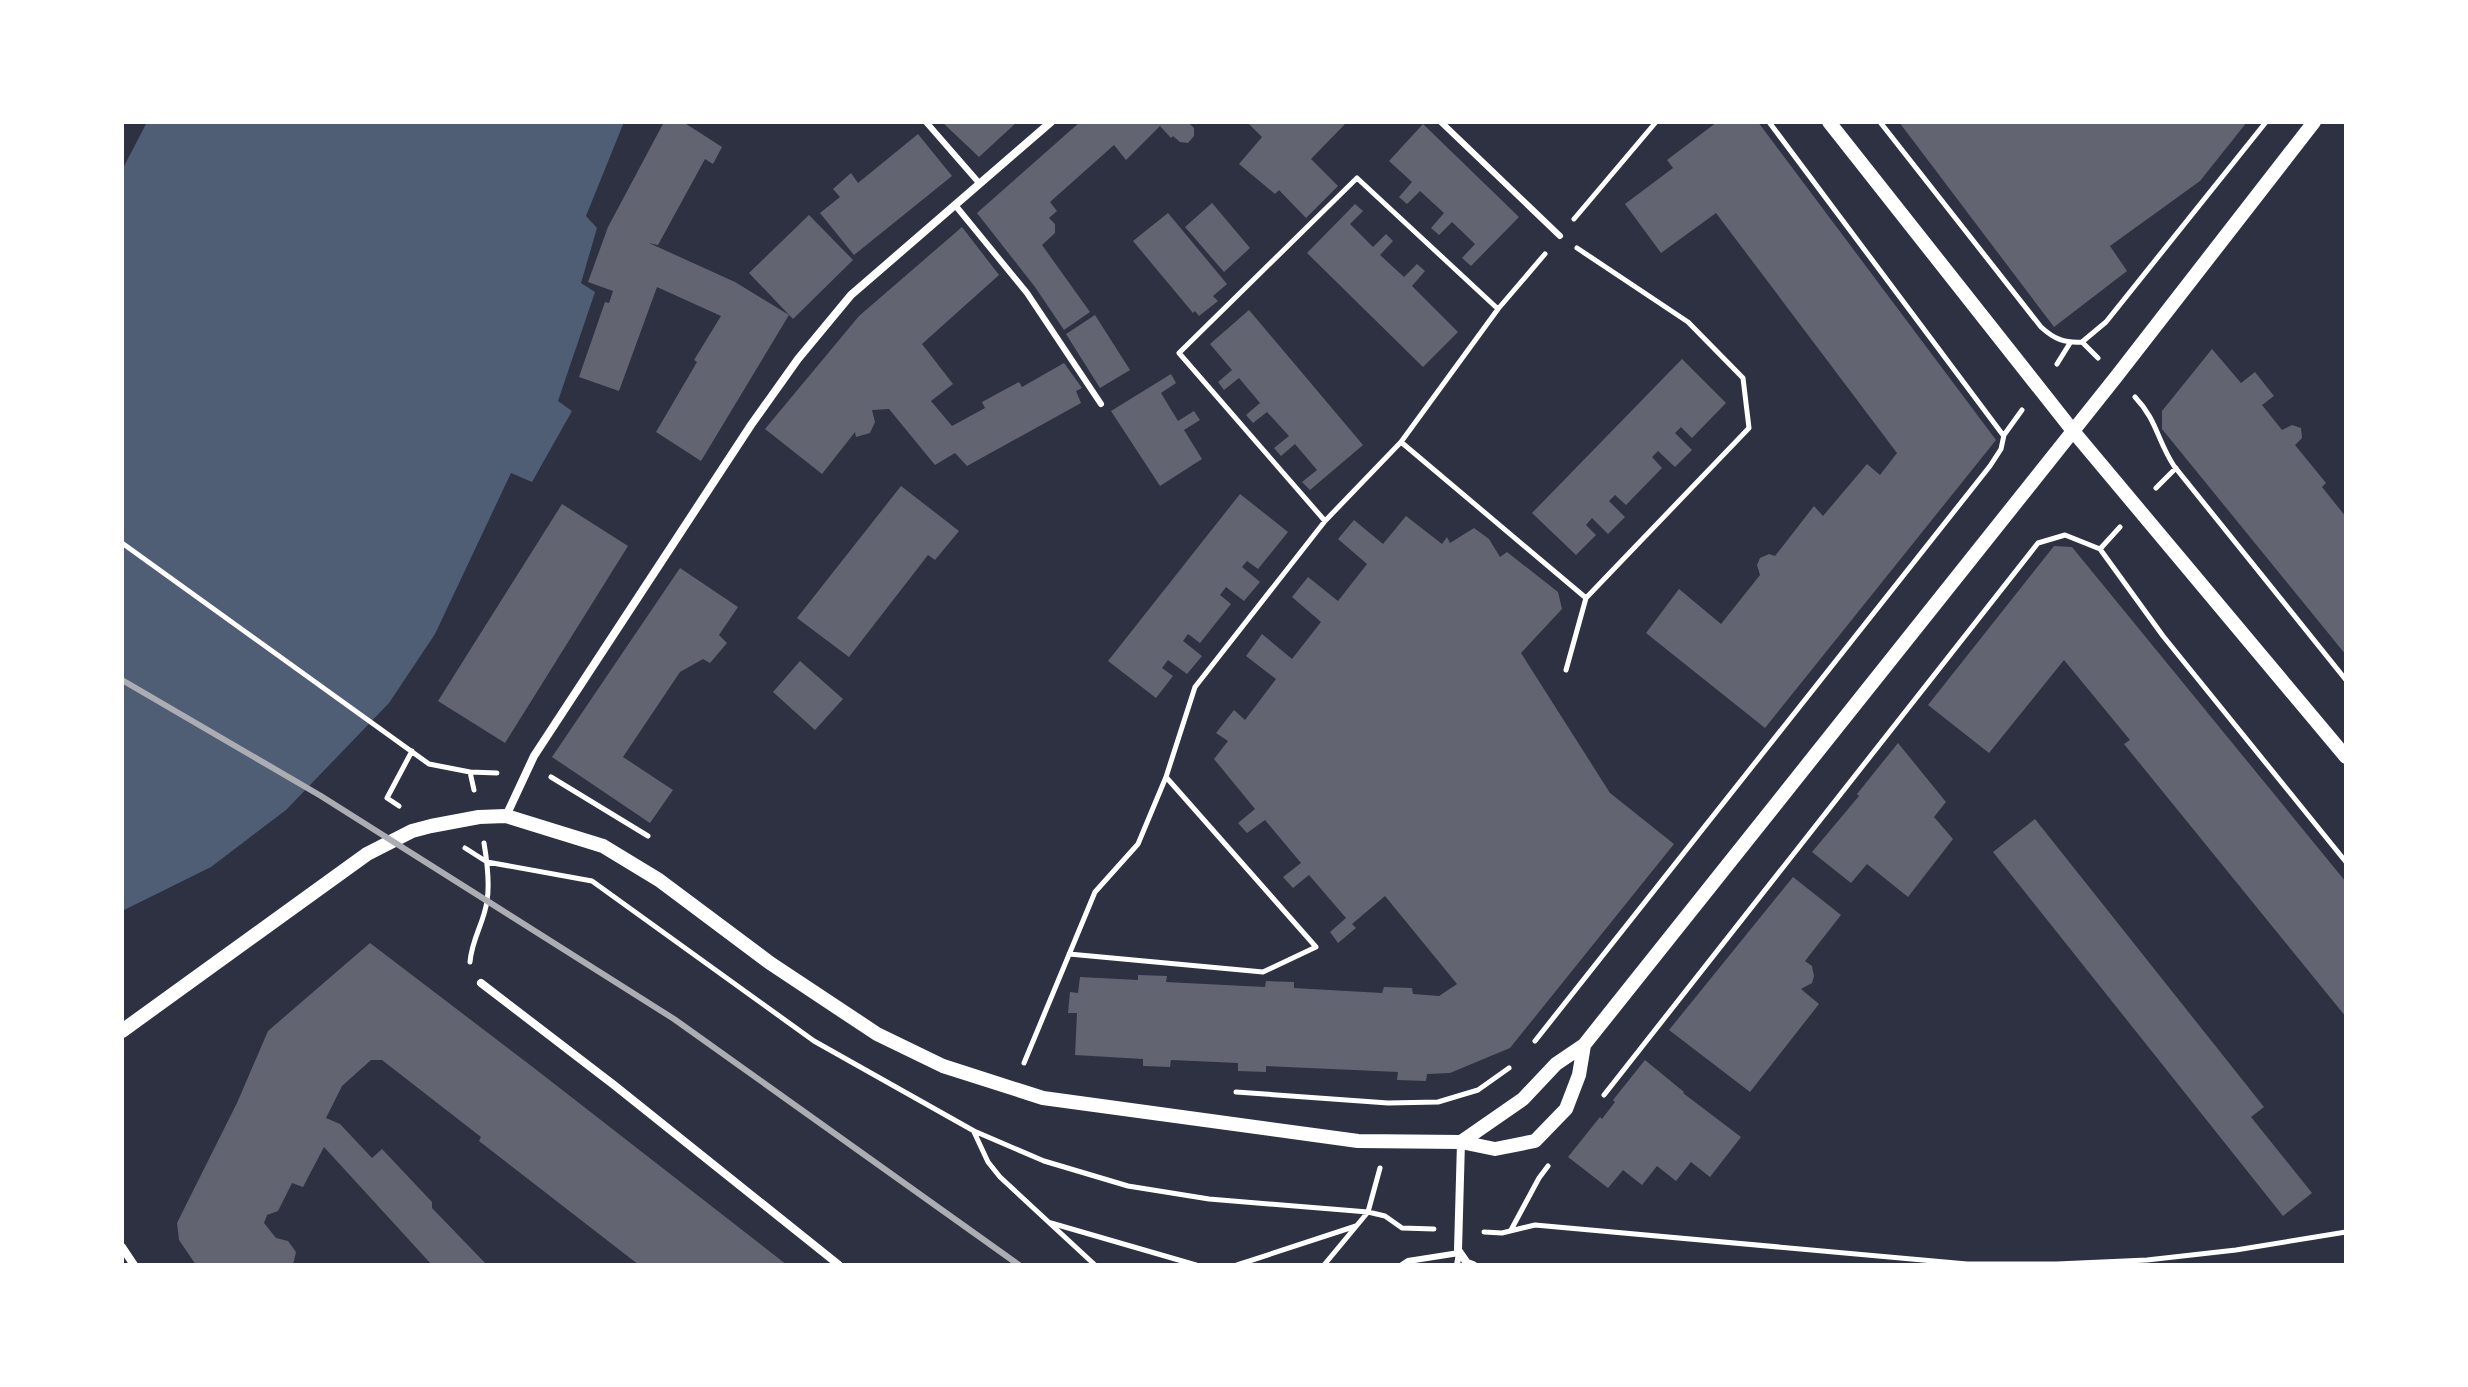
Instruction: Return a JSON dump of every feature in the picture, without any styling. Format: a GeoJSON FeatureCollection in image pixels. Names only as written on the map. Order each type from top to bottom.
{"type":"FeatureCollection","features":[{"type":"Feature","properties":{"kind":"street"},"geometry":{"type":"LineString","coordinates":[[506,816],[534,756],[751,425],[798,359],[851,295],[1051,122]]}},
{"type":"Feature","properties":{"kind":"street"},"geometry":{"type":"LineString","coordinates":[[1829,122],[2073,431],[2346,757]]}},
{"type":"Feature","properties":{"kind":"street"},"geometry":{"type":"LineString","coordinates":[[1461,1142],[1523,1099],[1556,1064],[1584,1045],[2116,377],[2314,122]]}},
{"type":"Feature","properties":{"kind":"street"},"geometry":{"type":"LineString","coordinates":[[122,1031],[367,854],[412,831],[479,817],[506,816],[603,846],[659,880],[770,963],[877,1034],[943,1066],[1043,1098],[1358,1141],[1461,1142],[1495,1149],[1535,1141],[1566,1109],[1579,1075],[1584,1045]]}},
{"type":"Feature","properties":{"kind":"street"},"geometry":{"type":"LineString","coordinates":[[481,983],[839,1265]]}},
{"type":"Feature","properties":{"kind":"street"},"geometry":{"type":"LineString","coordinates":[[1461,1142],[1458,1250],[1467,1263],[1473,1265]]}},
{"type":"Feature","properties":{"kind":"street"},"geometry":{"type":"LineString","coordinates":[[123,1250],[134,1265]]}},
{"type":"Feature","properties":{"kind":"lane"},"geometry":{"type":"LineString","coordinates":[[926,122],[980,184]]}},
{"type":"Feature","properties":{"kind":"lane"},"geometry":{"type":"LineString","coordinates":[[1441,122],[1560,236]]}},
{"type":"Feature","properties":{"kind":"lane"},"geometry":{"type":"LineString","coordinates":[[955,205],[1027,293],[1101,404]]}},
{"type":"Feature","properties":{"kind":"lane"},"geometry":{"type":"LineString","coordinates":[[1402,1265],[1408,1261],[1459,1253],[1457,1265]]}},
{"type":"Feature","properties":{"kind":"path"},"geometry":{"type":"LineString","coordinates":[[1023,1066],[1095,892],[1138,844],[1166,777],[1195,687],[1325,521],[1401,442],[1498,309],[1656,122]]}},
{"type":"Feature","properties":{"kind":"path"},"geometry":{"type":"LineString","coordinates":[[1769,122],[2004,435]]}},
{"type":"Feature","properties":{"kind":"path"},"geometry":{"type":"LineString","coordinates":[[1880,122],[2017,299],[2054,339],[2070,343],[2082,342],[2106,322],[2266,122]]}},
{"type":"Feature","properties":{"kind":"path"},"geometry":{"type":"LineString","coordinates":[[1325,521],[1179,353],[1357,178],[1498,309]]}},
{"type":"Feature","properties":{"kind":"path"},"geometry":{"type":"LineString","coordinates":[[1560,236],[1688,322],[1743,378],[1749,428],[1586,598],[1566,670]]}},
{"type":"Feature","properties":{"kind":"path"},"geometry":{"type":"LineString","coordinates":[[2082,342],[2148,411],[2163,449],[2176,468],[2346,680]]}},
{"type":"Feature","properties":{"kind":"path"},"geometry":{"type":"LineString","coordinates":[[1534,1042],[1990,466],[2001,449],[2004,435],[2070,343]]}},
{"type":"Feature","properties":{"kind":"path"},"geometry":{"type":"LineString","coordinates":[[1401,442],[1586,598]]}},
{"type":"Feature","properties":{"kind":"path"},"geometry":{"type":"LineString","coordinates":[[2100,549],[2176,468]]}},
{"type":"Feature","properties":{"kind":"path"},"geometry":{"type":"LineString","coordinates":[[1603,1097],[2038,543],[2065,535],[2100,549],[2163,636],[2346,862]]}},
{"type":"Feature","properties":{"kind":"path"},"geometry":{"type":"LineString","coordinates":[[122,543],[429,764],[470,772],[487,862],[487,901],[471,944],[470,969],[481,983]]}},
{"type":"Feature","properties":{"kind":"path"},"geometry":{"type":"LineString","coordinates":[[412,751],[387,798],[487,862],[592,881]]}},
{"type":"Feature","properties":{"kind":"path"},"geometry":{"type":"LineString","coordinates":[[1069,954],[1263,972],[1316,947],[1166,777]]}},
{"type":"Feature","properties":{"kind":"path"},"geometry":{"type":"LineString","coordinates":[[1012,1063],[1036,1069]]}},
{"type":"Feature","properties":{"kind":"path"},"geometry":{"type":"LineString","coordinates":[[1232,1092],[1388,1103],[1438,1102],[1478,1090],[1514,1063]]}},
{"type":"Feature","properties":{"kind":"path"},"geometry":{"type":"LineString","coordinates":[[974,1131],[979,1147],[994,1169],[1095,1265]]}},
{"type":"Feature","properties":{"kind":"path"},"geometry":{"type":"LineString","coordinates":[[1511,1231],[1539,1178],[1556,1156]]}},
{"type":"Feature","properties":{"kind":"path"},"geometry":{"type":"LineString","coordinates":[[1324,1265],[1368,1212]]}},
{"type":"Feature","properties":{"kind":"path"},"geometry":{"type":"LineString","coordinates":[[1049,1222],[1196,1265]]}},
{"type":"Feature","properties":{"kind":"path"},"geometry":{"type":"LineString","coordinates":[[1237,1265],[1357,1225]]}},
{"type":"Feature","properties":{"kind":"water"},"geometry":{"type":"Polygon","coordinates":[[[147,122],[624,122],[586,216],[597,228],[581,283],[595,292],[558,401],[572,411],[532,482],[511,473],[435,634],[389,703],[286,810],[211,867],[122,911],[122,170],[147,122]]]}},
{"type":"Feature","properties":{"kind":"building"},"geometry":{"type":"Polygon","coordinates":[[[664,122],[683,122],[722,147],[713,164],[705,159],[658,245],[649,243],[735,282],[789,315],[701,461],[656,432],[721,316],[657,287],[619,391],[579,377],[605,302],[609,303],[613,291],[588,282],[608,227],[664,122]]]}},
{"type":"Feature","properties":{"kind":"building"},"geometry":{"type":"Polygon","coordinates":[[[942,122],[1017,122],[979,157],[942,122]]]}},
{"type":"Feature","properties":{"kind":"building"},"geometry":{"type":"Polygon","coordinates":[[[1080,122],[1188,122],[1194,128],[1194,136],[1188,143],[1180,142],[1173,136],[1171,138],[1160,126],[1126,160],[1114,145],[1050,202],[1057,211],[1049,218],[1055,224],[1055,233],[1042,245],[1090,312],[1064,330],[977,213],[1080,122]]]}},
{"type":"Feature","properties":{"kind":"building"},"geometry":{"type":"Polygon","coordinates":[[[1247,122],[1347,122],[1311,159],[1338,186],[1306,218],[1279,190],[1275,194],[1239,164],[1262,137],[1247,122]]]}},
{"type":"Feature","properties":{"kind":"building"},"geometry":{"type":"Polygon","coordinates":[[[1717,122],[1758,122],[1996,440],[1765,728],[1646,633],[1679,589],[1721,624],[1760,575],[1757,565],[1760,558],[1769,554],[1775,556],[1814,506],[1823,516],[1867,464],[1880,475],[1897,453],[1716,213],[1661,253],[1625,204],[1673,168],[1667,160],[1717,122]]]}},
{"type":"Feature","properties":{"kind":"building"},"geometry":{"type":"Polygon","coordinates":[[[1899,122],[2247,122],[2200,181],[2110,246],[2127,271],[2054,327],[1899,122]]]}},
{"type":"Feature","properties":{"kind":"building"},"geometry":{"type":"Polygon","coordinates":[[[1423,124],[1519,217],[1471,266],[1462,258],[1475,244],[1452,222],[1439,235],[1431,228],[1444,213],[1420,191],[1407,204],[1399,197],[1412,182],[1389,161],[1423,124]]]}},
{"type":"Feature","properties":{"kind":"building"},"geometry":{"type":"Polygon","coordinates":[[[918,134],[952,176],[854,255],[820,213],[840,197],[833,189],[851,173],[858,183],[918,134]]]}},
{"type":"Feature","properties":{"kind":"building"},"geometry":{"type":"Polygon","coordinates":[[[1212,203],[1250,248],[1224,272],[1185,227],[1212,203]]]}},
{"type":"Feature","properties":{"kind":"building"},"geometry":{"type":"Polygon","coordinates":[[[1355,204],[1363,211],[1350,224],[1373,247],[1386,234],[1393,241],[1380,255],[1404,277],[1417,264],[1425,271],[1412,286],[1458,332],[1423,367],[1307,253],[1355,204]]]}},
{"type":"Feature","properties":{"kind":"building"},"geometry":{"type":"Polygon","coordinates":[[[1168,213],[1227,284],[1213,296],[1218,301],[1199,316],[1195,311],[1193,313],[1133,241],[1168,213]]]}},
{"type":"Feature","properties":{"kind":"building"},"geometry":{"type":"Polygon","coordinates":[[[809,215],[853,260],[793,319],[749,273],[809,215]]]}},
{"type":"Feature","properties":{"kind":"building"},"geometry":{"type":"Polygon","coordinates":[[[962,227],[999,275],[922,344],[953,384],[931,401],[952,426],[985,408],[982,402],[1019,382],[1022,387],[1064,363],[1082,388],[1076,391],[1081,403],[967,466],[955,453],[935,465],[889,409],[872,410],[875,422],[870,433],[856,437],[855,432],[822,474],[765,429],[859,316],[962,227]]]}},
{"type":"Feature","properties":{"kind":"building"},"geometry":{"type":"Polygon","coordinates":[[[1249,310],[1363,445],[1310,490],[1302,482],[1317,470],[1295,444],[1281,456],[1274,448],[1289,436],[1267,412],[1253,423],[1246,415],[1260,403],[1239,378],[1224,390],[1218,382],[1232,370],[1210,344],[1249,310]]]}},
{"type":"Feature","properties":{"kind":"building"},"geometry":{"type":"Polygon","coordinates":[[[1095,315],[1130,370],[1100,388],[1066,334],[1095,315]]]}},
{"type":"Feature","properties":{"kind":"building"},"geometry":{"type":"Polygon","coordinates":[[[2212,349],[2241,383],[2255,372],[2274,396],[2262,405],[2282,430],[2292,425],[2301,428],[2302,438],[2295,445],[2326,483],[2322,487],[2346,517],[2346,655],[2162,429],[2162,411],[2212,349]]]}},
{"type":"Feature","properties":{"kind":"building"},"geometry":{"type":"Polygon","coordinates":[[[1682,359],[1726,403],[1692,438],[1681,427],[1675,433],[1692,450],[1675,467],[1658,451],[1652,457],[1662,468],[1626,505],[1615,495],[1609,501],[1625,517],[1608,534],[1592,518],[1586,525],[1596,535],[1576,555],[1532,513],[1682,359]]]}},
{"type":"Feature","properties":{"kind":"building"},"geometry":{"type":"Polygon","coordinates":[[[1171,374],[1176,383],[1161,393],[1178,421],[1194,411],[1200,420],[1184,430],[1202,459],[1160,486],[1111,411],[1171,374]]]}},
{"type":"Feature","properties":{"kind":"building"},"geometry":{"type":"Polygon","coordinates":[[[901,486],[959,531],[935,560],[928,555],[849,657],[797,618],[901,486]]]}},
{"type":"Feature","properties":{"kind":"building"},"geometry":{"type":"Polygon","coordinates":[[[1240,494],[1288,532],[1258,569],[1247,561],[1242,567],[1260,582],[1244,601],[1226,587],[1220,595],[1231,604],[1200,643],[1188,634],[1183,641],[1202,656],[1187,674],[1168,660],[1162,668],[1173,676],[1156,698],[1108,661],[1240,494]]]}},
{"type":"Feature","properties":{"kind":"building"},"geometry":{"type":"Polygon","coordinates":[[[562,504],[628,546],[505,743],[438,701],[562,504]]]}},
{"type":"Feature","properties":{"kind":"building"},"geometry":{"type":"Polygon","coordinates":[[[1406,516],[1442,544],[1447,537],[1450,543],[1474,528],[1489,539],[1500,557],[1507,552],[1558,592],[1562,609],[1521,653],[1610,793],[1674,844],[1510,1048],[1450,1073],[1427,1074],[1426,1081],[1397,1080],[1398,1072],[1266,1066],[1266,1072],[1238,1071],[1238,1063],[1171,1060],[1170,1067],[1143,1066],[1143,1059],[1075,1055],[1077,1013],[1068,1013],[1070,992],[1078,993],[1080,977],[1138,980],[1138,975],[1167,976],[1166,982],[1265,987],[1266,981],[1294,982],[1294,988],[1382,993],[1384,987],[1412,988],[1413,994],[1439,996],[1457,984],[1385,896],[1352,924],[1356,928],[1338,943],[1330,932],[1346,918],[1309,875],[1293,888],[1283,877],[1301,863],[1265,820],[1247,833],[1238,823],[1255,809],[1214,759],[1228,741],[1216,733],[1234,710],[1245,720],[1276,679],[1246,656],[1262,634],[1292,659],[1321,622],[1292,597],[1308,577],[1338,601],[1367,564],[1338,539],[1354,520],[1383,544],[1406,516]]]}},
{"type":"Feature","properties":{"kind":"building"},"geometry":{"type":"Polygon","coordinates":[[[2054,546],[2072,547],[2346,882],[2346,1017],[2124,744],[2130,740],[2064,660],[1989,753],[1928,705],[2054,546]]]}},
{"type":"Feature","properties":{"kind":"building"},"geometry":{"type":"Polygon","coordinates":[[[680,568],[738,607],[719,635],[727,643],[710,663],[703,659],[680,672],[623,757],[673,790],[650,823],[552,757],[680,568]]]}},
{"type":"Feature","properties":{"kind":"building"},"geometry":{"type":"Polygon","coordinates":[[[800,661],[843,699],[815,730],[773,692],[800,661]]]}},
{"type":"Feature","properties":{"kind":"building"},"geometry":{"type":"Polygon","coordinates":[[[1898,743],[1946,802],[1934,817],[1953,839],[1908,897],[1867,864],[1851,883],[1812,852],[1898,743]]]}},
{"type":"Feature","properties":{"kind":"building"},"geometry":{"type":"Polygon","coordinates":[[[2035,819],[2264,1107],[2251,1117],[2312,1193],[2283,1216],[1993,852],[2035,819]]]}},
{"type":"Feature","properties":{"kind":"building"},"geometry":{"type":"Polygon","coordinates":[[[1793,877],[1841,915],[1805,961],[1812,966],[1814,976],[1812,983],[1801,989],[1819,1004],[1750,1092],[1669,1030],[1793,877]]]}},
{"type":"Feature","properties":{"kind":"building"},"geometry":{"type":"Polygon","coordinates":[[[370,943],[787,1265],[639,1265],[479,1141],[481,1137],[382,1060],[371,1060],[342,1086],[326,1118],[340,1124],[372,1158],[382,1149],[432,1202],[432,1208],[487,1265],[432,1265],[324,1147],[303,1187],[292,1183],[278,1211],[267,1215],[264,1223],[276,1238],[288,1241],[296,1252],[293,1265],[196,1265],[179,1240],[177,1223],[237,1103],[268,1031],[370,943]]]}},
{"type":"Feature","properties":{"kind":"building"},"geometry":{"type":"Polygon","coordinates":[[[1645,1060],[1741,1137],[1710,1177],[1691,1162],[1676,1181],[1657,1166],[1642,1185],[1623,1170],[1608,1188],[1568,1157],[1600,1117],[1602,1119],[1645,1060]]]}},
{"type":"Feature","properties":{"kind":"railway"},"geometry":{"type":"LineString","coordinates":[[122,680],[321,796],[674,1019],[1019,1265]]}}]}
